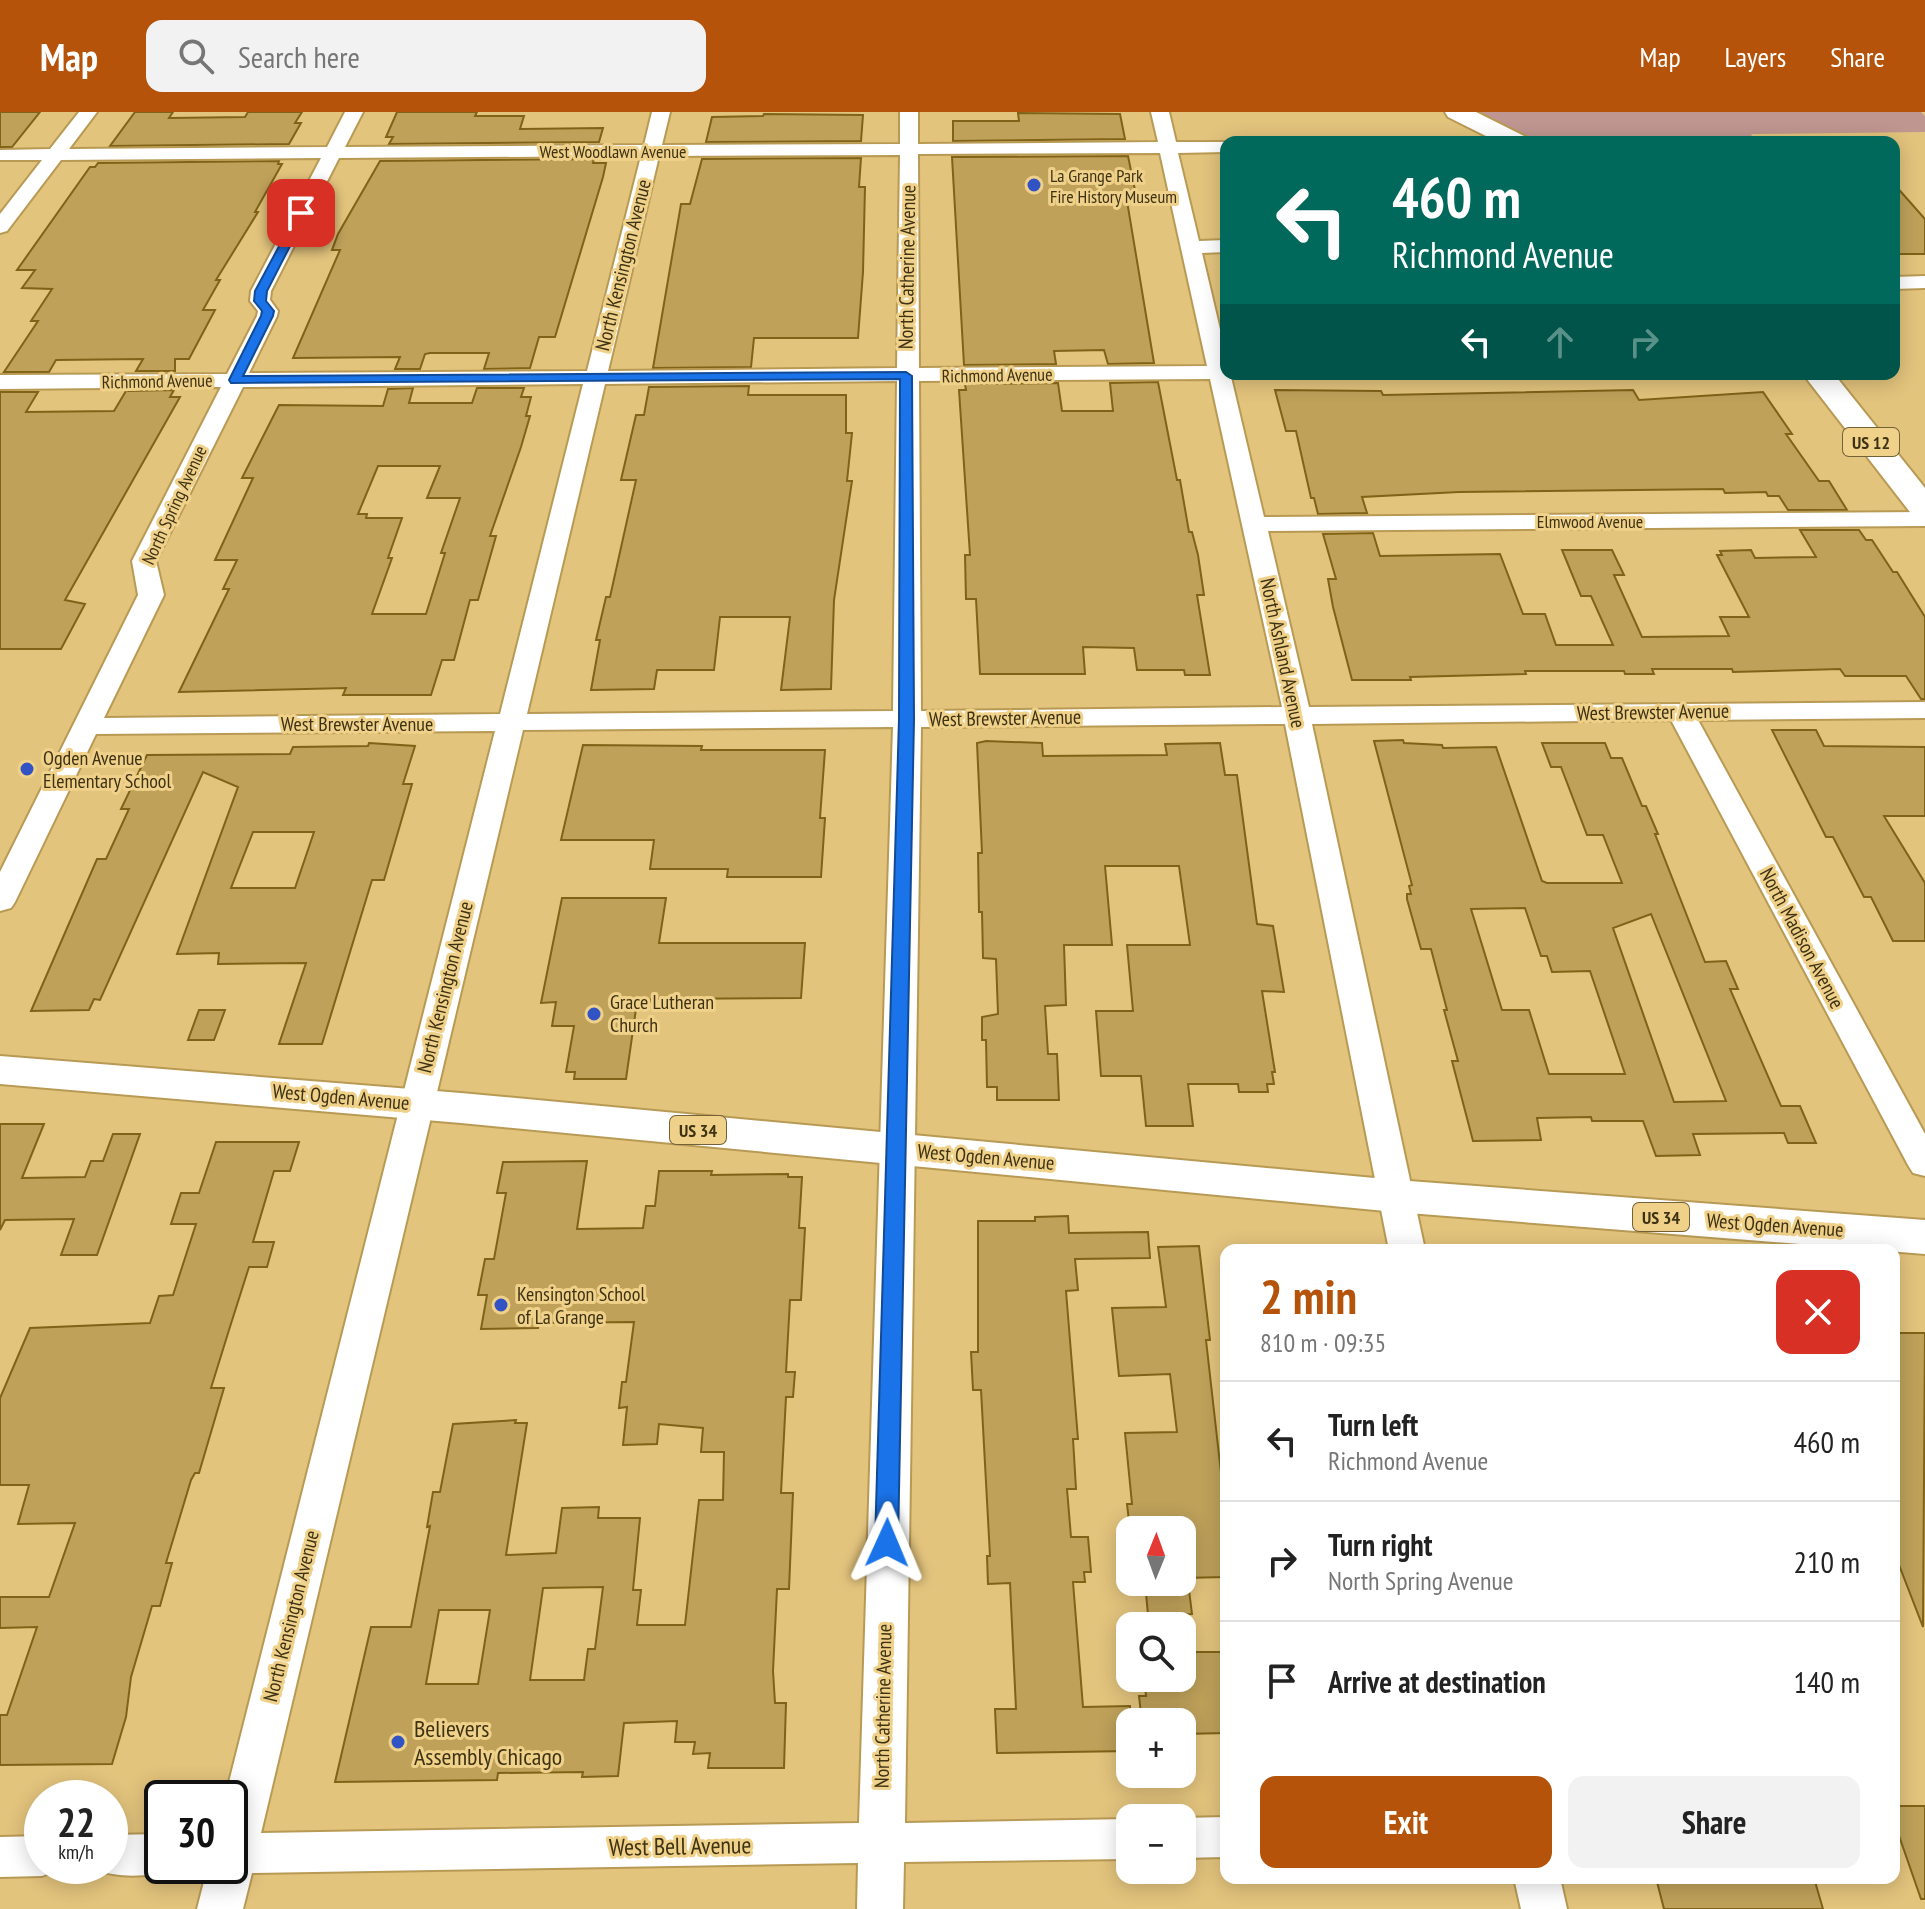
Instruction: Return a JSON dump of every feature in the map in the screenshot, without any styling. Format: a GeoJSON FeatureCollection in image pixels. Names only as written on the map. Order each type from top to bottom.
{"type":"FeatureCollection","features":[{"type":"Feature","properties":{"kind":"main road"},"geometry":{"type":"LineString","coordinates":[[1457,112],[1505,136]]}},
{"type":"Feature","properties":{"kind":"main road","name":"US 12"},"geometry":{"type":"LineString","coordinates":[[1823,380],[1925,509]]}},
{"type":"Feature","properties":{"kind":"main road","name":"West Ogden Avenue"},"geometry":{"type":"LineString","coordinates":[[0,1070],[416,1103],[1396,1196],[1925,1237]]}},
{"type":"Feature","properties":{"kind":"street"},"geometry":{"type":"LineString","coordinates":[[0,227],[88,112]]}},
{"type":"Feature","properties":{"kind":"street","name":"North Spring Avenue"},"geometry":{"type":"LineString","coordinates":[[0,902],[151,595],[151,585],[142,571],[144,561],[267,316],[268,311],[260,301],[261,291],[354,112]]}},
{"type":"Feature","properties":{"kind":"street","name":"North Kensington Avenue"},"geometry":{"type":"LineString","coordinates":[[248,1787],[661,112]]}},
{"type":"Feature","properties":{"kind":"street","name":"North Catherine Avenue"},"geometry":{"type":"LineString","coordinates":[[880,1909],[907,719],[909,112]]}},
{"type":"Feature","properties":{"kind":"street","name":"North Ashland Avenue"},"geometry":{"type":"LineString","coordinates":[[1160,112],[1220,364]]}},
{"type":"Feature","properties":{"kind":"street","name":"West Woodlawn Avenue"},"geometry":{"type":"LineString","coordinates":[[0,155],[1220,147]]}},
{"type":"Feature","properties":{"kind":"street"},"geometry":{"type":"LineString","coordinates":[[1190,247],[1220,246]]}},
{"type":"Feature","properties":{"kind":"street"},"geometry":{"type":"LineString","coordinates":[[1900,283],[1925,282]]}},
{"type":"Feature","properties":{"kind":"street","name":"Richmond Avenue"},"geometry":{"type":"LineString","coordinates":[[0,382],[1220,372]]}},
{"type":"Feature","properties":{"kind":"street","name":"North Ashland Avenue"},"geometry":{"type":"LineString","coordinates":[[1224,380],[1298,716],[1406,1244]]}},
{"type":"Feature","properties":{"kind":"street","name":"Elmwood Avenue"},"geometry":{"type":"LineString","coordinates":[[1255,524],[1925,519]]}},
{"type":"Feature","properties":{"kind":"street","name":"West Brewster Avenue"},"geometry":{"type":"LineString","coordinates":[[86,726],[1925,710]]}},
{"type":"Feature","properties":{"kind":"street","name":"North Madison Avenue"},"geometry":{"type":"LineString","coordinates":[[1680,712],[1925,1165]]}},
{"type":"Feature","properties":{"kind":"street"},"geometry":{"type":"LineString","coordinates":[[1196,1838],[1220,1837]]}},
{"type":"Feature","properties":{"kind":"street","name":"West Bell Avenue"},"geometry":{"type":"LineString","coordinates":[[248,1852],[1116,1839]]}},
{"type":"Feature","properties":{"kind":"street"},"geometry":{"type":"LineString","coordinates":[[0,1857],[24,1856]]}},
{"type":"Feature","properties":{"kind":"street","name":"North Kensington Avenue"},"geometry":{"type":"LineString","coordinates":[[220,1909],[225,1884]]}},
{"type":"Feature","properties":{"kind":"street"},"geometry":{"type":"LineString","coordinates":[[1538,1884],[1544,1909]]}},
{"type":"Feature","properties":{"kind":"shaded area"},"geometry":{"type":"Polygon","coordinates":[[[1473,112],[1921,112],[1925,116],[1925,132],[1523,136],[1473,112]]]}},
{"type":"Feature","properties":{"kind":"building"},"geometry":{"type":"Polygon","coordinates":[[[0,112],[40,112],[12,147],[0,147],[0,112]]]}},
{"type":"Feature","properties":{"kind":"building"},"geometry":{"type":"Polygon","coordinates":[[[135,112],[173,112],[169,118],[245,117],[248,112],[302,112],[295,123],[301,123],[289,144],[110,146],[135,112]]]}},
{"type":"Feature","properties":{"kind":"building"},"geometry":{"type":"Polygon","coordinates":[[[397,112],[477,112],[475,116],[524,116],[520,129],[603,128],[599,142],[389,144],[393,137],[386,137],[397,112]]]}},
{"type":"Feature","properties":{"kind":"building"},"geometry":{"type":"Polygon","coordinates":[[[1018,113],[1120,114],[1125,139],[953,141],[953,121],[1019,121],[1018,113]]]}},
{"type":"Feature","properties":{"kind":"building"},"geometry":{"type":"Polygon","coordinates":[[[863,115],[861,141],[706,142],[712,117],[863,115]]]}},
{"type":"Feature","properties":{"kind":"building"},"geometry":{"type":"Polygon","coordinates":[[[1128,156],[1136,195],[1126,195],[1154,363],[1108,364],[1104,350],[1054,351],[1056,364],[964,365],[952,157],[1128,156]]]}},
{"type":"Feature","properties":{"kind":"building"},"geometry":{"type":"Polygon","coordinates":[[[861,158],[859,187],[865,187],[858,338],[754,338],[751,367],[653,368],[681,204],[690,204],[702,159],[861,158]]]}},
{"type":"Feature","properties":{"kind":"building"},"geometry":{"type":"Polygon","coordinates":[[[594,159],[593,163],[606,163],[603,177],[555,337],[539,337],[530,368],[484,369],[489,353],[425,354],[420,369],[395,369],[400,357],[293,358],[340,250],[332,250],[338,234],[380,161],[594,159]]]}},
{"type":"Feature","properties":{"kind":"building"},"geometry":{"type":"Polygon","coordinates":[[[279,161],[278,164],[282,164],[255,212],[258,212],[216,280],[220,280],[203,310],[215,310],[189,359],[175,359],[175,371],[136,371],[143,359],[56,360],[49,372],[4,372],[38,321],[31,321],[52,289],[22,288],[35,270],[17,270],[90,167],[98,163],[279,161]]]}},
{"type":"Feature","properties":{"kind":"building"},"geometry":{"type":"Polygon","coordinates":[[[1900,191],[1925,219],[1925,254],[1900,254],[1900,191]]]}},
{"type":"Feature","properties":{"kind":"building"},"geometry":{"type":"Polygon","coordinates":[[[1158,382],[1189,532],[1192,532],[1198,555],[1204,595],[1197,595],[1210,675],[1185,675],[1184,670],[1137,670],[1134,648],[1083,647],[1085,674],[980,674],[976,599],[966,599],[965,555],[970,555],[959,390],[966,390],[965,384],[1058,383],[1062,411],[1113,411],[1110,383],[1158,382]]]}},
{"type":"Feature","properties":{"kind":"building"},"geometry":{"type":"Polygon","coordinates":[[[749,386],[748,395],[846,395],[846,433],[852,433],[847,481],[852,481],[834,600],[831,689],[781,690],[790,617],[720,617],[714,670],[657,670],[654,689],[591,690],[600,640],[596,640],[606,597],[610,597],[636,480],[621,480],[636,415],[644,415],[649,387],[749,386]]]}},
{"type":"Feature","properties":{"kind":"building"},"geometry":{"type":"Polygon","coordinates":[[[413,388],[409,403],[472,403],[477,388],[524,388],[521,397],[531,397],[526,416],[530,416],[521,447],[490,536],[496,536],[478,600],[470,600],[454,660],[442,660],[431,695],[343,695],[346,688],[179,692],[229,589],[223,589],[237,560],[215,560],[253,478],[242,478],[279,405],[383,406],[388,389],[413,388]],[[378,466],[358,514],[367,514],[366,518],[402,518],[372,614],[426,614],[445,553],[441,553],[460,498],[427,498],[440,466],[378,466]]]}},
{"type":"Feature","properties":{"kind":"building"},"geometry":{"type":"Polygon","coordinates":[[[174,390],[170,397],[180,397],[65,600],[85,604],[61,649],[0,649],[0,392],[38,392],[26,412],[114,411],[126,391],[174,390]]]}},
{"type":"Feature","properties":{"kind":"building"},"geometry":{"type":"Polygon","coordinates":[[[1275,390],[1381,391],[1383,395],[1633,390],[1639,400],[1763,392],[1792,434],[1786,434],[1819,481],[1829,481],[1847,510],[1788,510],[1779,496],[1768,496],[1766,492],[1725,493],[1723,489],[1459,492],[1362,497],[1367,513],[1318,514],[1314,498],[1311,498],[1296,431],[1286,431],[1275,390]]]}},
{"type":"Feature","properties":{"kind":"building"},"geometry":{"type":"Polygon","coordinates":[[[1800,530],[1859,530],[1866,540],[1872,540],[1893,572],[1897,572],[1925,617],[1925,699],[1921,699],[1906,676],[1845,676],[1840,669],[1733,672],[1732,669],[1652,669],[1654,674],[1525,671],[1526,674],[1352,680],[1333,607],[1328,579],[1336,579],[1323,534],[1373,533],[1380,556],[1500,554],[1523,614],[1545,614],[1556,645],[1613,645],[1591,596],[1581,596],[1562,550],[1612,550],[1624,575],[1614,575],[1642,637],[1729,636],[1720,617],[1749,617],[1717,555],[1722,555],[1720,551],[1751,550],[1755,558],[1816,557],[1800,530]]]}},
{"type":"Feature","properties":{"kind":"building"},"geometry":{"type":"Polygon","coordinates":[[[1772,730],[1816,730],[1824,746],[1925,747],[1925,816],[1884,816],[1925,883],[1925,941],[1893,941],[1871,897],[1864,897],[1833,837],[1826,837],[1772,730]]]}},
{"type":"Feature","properties":{"kind":"building"},"geometry":{"type":"Polygon","coordinates":[[[1403,740],[1404,743],[1442,745],[1443,748],[1496,747],[1542,881],[1547,883],[1622,883],[1603,835],[1587,835],[1561,767],[1551,767],[1542,743],[1605,743],[1611,758],[1622,758],[1642,806],[1646,806],[1658,834],[1655,834],[1705,962],[1726,961],[1738,989],[1730,989],[1781,1106],[1800,1106],[1816,1143],[1788,1143],[1784,1133],[1693,1134],[1700,1155],[1656,1156],[1643,1121],[1592,1121],[1591,1117],[1537,1118],[1541,1140],[1473,1141],[1452,1061],[1458,1061],[1444,1010],[1447,1010],[1431,949],[1421,949],[1407,899],[1407,894],[1411,894],[1409,886],[1412,885],[1374,741],[1403,740]],[[1525,908],[1471,909],[1502,1010],[1529,1010],[1549,1074],[1625,1074],[1590,971],[1552,972],[1547,956],[1541,956],[1525,908]],[[1651,914],[1613,928],[1674,1102],[1726,1101],[1651,914]]]}},
{"type":"Feature","properties":{"kind":"building"},"geometry":{"type":"Polygon","coordinates":[[[369,743],[415,746],[403,784],[412,784],[384,880],[372,880],[322,1044],[279,1044],[306,963],[218,964],[219,953],[177,954],[238,787],[203,772],[100,1000],[94,999],[89,1010],[31,1011],[97,859],[106,859],[129,809],[121,809],[147,755],[290,754],[293,747],[368,746],[369,743]],[[253,832],[231,888],[295,888],[314,832],[253,832]]]}},
{"type":"Feature","properties":{"kind":"building"},"geometry":{"type":"Polygon","coordinates":[[[977,743],[1042,743],[1043,756],[1167,755],[1165,744],[1220,743],[1225,775],[1237,775],[1257,924],[1273,926],[1284,992],[1262,991],[1275,1072],[1272,1072],[1274,1084],[1267,1084],[1268,1092],[1239,1092],[1238,1084],[1188,1084],[1193,1126],[1146,1126],[1141,1076],[1101,1076],[1096,1011],[1133,1011],[1127,945],[1190,945],[1179,866],[1105,866],[1112,945],[1064,945],[1066,1005],[1045,1006],[1048,1054],[1057,1054],[1059,1100],[997,1100],[997,1087],[987,1087],[986,1040],[982,1040],[982,1017],[998,1014],[996,959],[983,958],[982,912],[979,912],[978,853],[982,853],[977,743]]]}},
{"type":"Feature","properties":{"kind":"building"},"geometry":{"type":"Polygon","coordinates":[[[583,745],[702,746],[701,750],[825,750],[820,818],[825,818],[821,877],[727,877],[728,869],[650,869],[654,840],[561,840],[583,745]]]}},
{"type":"Feature","properties":{"kind":"building"},"geometry":{"type":"Polygon","coordinates":[[[562,898],[666,898],[659,943],[805,943],[801,998],[651,999],[651,1002],[637,1002],[626,1079],[574,1079],[575,1072],[566,1072],[574,1026],[552,1026],[556,1002],[541,1003],[562,898]]]}},
{"type":"Feature","properties":{"kind":"building"},"geometry":{"type":"Polygon","coordinates":[[[199,1010],[225,1010],[214,1040],[188,1040],[199,1010]]]}},
{"type":"Feature","properties":{"kind":"building"},"geometry":{"type":"Polygon","coordinates":[[[0,1124],[44,1124],[22,1178],[85,1177],[91,1161],[103,1161],[113,1134],[140,1134],[97,1255],[61,1255],[74,1219],[5,1220],[0,1230],[0,1124]]]}},
{"type":"Feature","properties":{"kind":"building"},"geometry":{"type":"Polygon","coordinates":[[[216,1142],[299,1142],[290,1171],[274,1171],[253,1242],[274,1242],[267,1267],[249,1267],[211,1388],[224,1388],[199,1473],[195,1473],[191,1480],[166,1563],[172,1563],[160,1606],[152,1606],[131,1677],[126,1717],[112,1764],[0,1765],[0,1715],[7,1715],[37,1627],[0,1628],[0,1597],[49,1597],[75,1523],[18,1524],[29,1485],[0,1485],[0,1398],[30,1328],[150,1323],[159,1296],[173,1295],[196,1224],[171,1224],[181,1193],[199,1193],[216,1142]]]}},
{"type":"Feature","properties":{"kind":"building"},"geometry":{"type":"Polygon","coordinates":[[[587,1161],[577,1229],[643,1228],[646,1206],[655,1206],[659,1171],[712,1171],[711,1175],[788,1174],[788,1177],[802,1177],[799,1228],[805,1228],[801,1300],[790,1300],[786,1372],[795,1372],[793,1397],[786,1397],[781,1493],[793,1493],[789,1589],[777,1589],[773,1671],[775,1703],[786,1703],[784,1768],[708,1768],[710,1753],[693,1754],[695,1742],[675,1742],[677,1721],[624,1723],[618,1776],[582,1777],[583,1772],[498,1773],[497,1780],[335,1782],[371,1627],[411,1627],[430,1526],[427,1527],[433,1492],[440,1492],[453,1424],[516,1420],[515,1423],[527,1423],[506,1555],[556,1553],[562,1508],[599,1507],[598,1518],[640,1518],[633,1590],[641,1590],[637,1625],[685,1625],[699,1500],[723,1500],[724,1452],[701,1452],[703,1428],[659,1424],[657,1444],[623,1445],[627,1407],[619,1408],[622,1382],[626,1382],[634,1322],[539,1323],[538,1328],[481,1329],[487,1295],[478,1295],[485,1259],[494,1259],[506,1193],[497,1193],[503,1162],[587,1161]],[[603,1587],[543,1588],[530,1680],[584,1680],[588,1649],[595,1649],[603,1587]],[[439,1610],[426,1684],[478,1684],[490,1610],[439,1610]]]}},
{"type":"Feature","properties":{"kind":"building"},"geometry":{"type":"Polygon","coordinates":[[[1068,1216],[1069,1233],[1148,1232],[1150,1258],[1075,1259],[1078,1290],[1066,1291],[1078,1439],[1073,1439],[1076,1489],[1067,1489],[1071,1537],[1088,1537],[1091,1572],[1084,1572],[1085,1582],[1073,1582],[1083,1707],[1130,1706],[1116,1708],[1116,1751],[997,1753],[995,1709],[1016,1709],[1010,1583],[988,1584],[987,1556],[990,1556],[981,1390],[973,1390],[971,1352],[978,1352],[978,1221],[1035,1221],[1035,1217],[1068,1216]]]}},
{"type":"Feature","properties":{"kind":"building"},"geometry":{"type":"Polygon","coordinates":[[[1199,1246],[1220,1464],[1220,1577],[1196,1578],[1196,1516],[1128,1516],[1127,1504],[1132,1504],[1125,1433],[1177,1432],[1170,1374],[1119,1376],[1112,1308],[1166,1307],[1158,1247],[1199,1246]]]}},
{"type":"Feature","properties":{"kind":"building"},"geometry":{"type":"Polygon","coordinates":[[[1900,1333],[1925,1333],[1923,1627],[1900,1568],[1900,1333]]]}},
{"type":"Feature","properties":{"kind":"building"},"geometry":{"type":"Polygon","coordinates":[[[1146,1596],[1190,1596],[1192,1612],[1148,1612],[1146,1596]]]}},
{"type":"Feature","properties":{"kind":"building"},"geometry":{"type":"Polygon","coordinates":[[[1196,1652],[1220,1652],[1220,1733],[1196,1734],[1196,1708],[1140,1708],[1139,1696],[1146,1696],[1146,1692],[1196,1692],[1196,1652]]]}},
{"type":"Feature","properties":{"kind":"building"},"geometry":{"type":"Polygon","coordinates":[[[1900,1806],[1925,1806],[1925,1899],[1921,1899],[1900,1839],[1900,1806]]]}},
{"type":"Feature","properties":{"kind":"building"},"geometry":{"type":"Polygon","coordinates":[[[1658,1884],[1816,1884],[1823,1909],[1664,1909],[1658,1884]]]}},
{"type":"Feature","properties":{"kind":"place","name":"La Grange Park Fire History Museum"},"geometry":{"type":"Point","coordinates":[1034,185]}},
{"type":"Feature","properties":{"kind":"place","name":"Ogden Avenue Elementary School"},"geometry":{"type":"Point","coordinates":[27,769]}},
{"type":"Feature","properties":{"kind":"place","name":"Grace Lutheran Church"},"geometry":{"type":"Point","coordinates":[594,1014]}},
{"type":"Feature","properties":{"kind":"place","name":"Kensington School of La Grange"},"geometry":{"type":"Point","coordinates":[501,1305]}},
{"type":"Feature","properties":{"kind":"place","name":"Believers Assembly Chicago"},"geometry":{"type":"Point","coordinates":[398,1742]}},
{"type":"Feature","properties":{"kind":"route"},"geometry":{"type":"LineString","coordinates":[[301,213],[261,291],[260,301],[268,311],[267,316],[235,380],[906,376],[907,719],[887,1543]]}}]}
